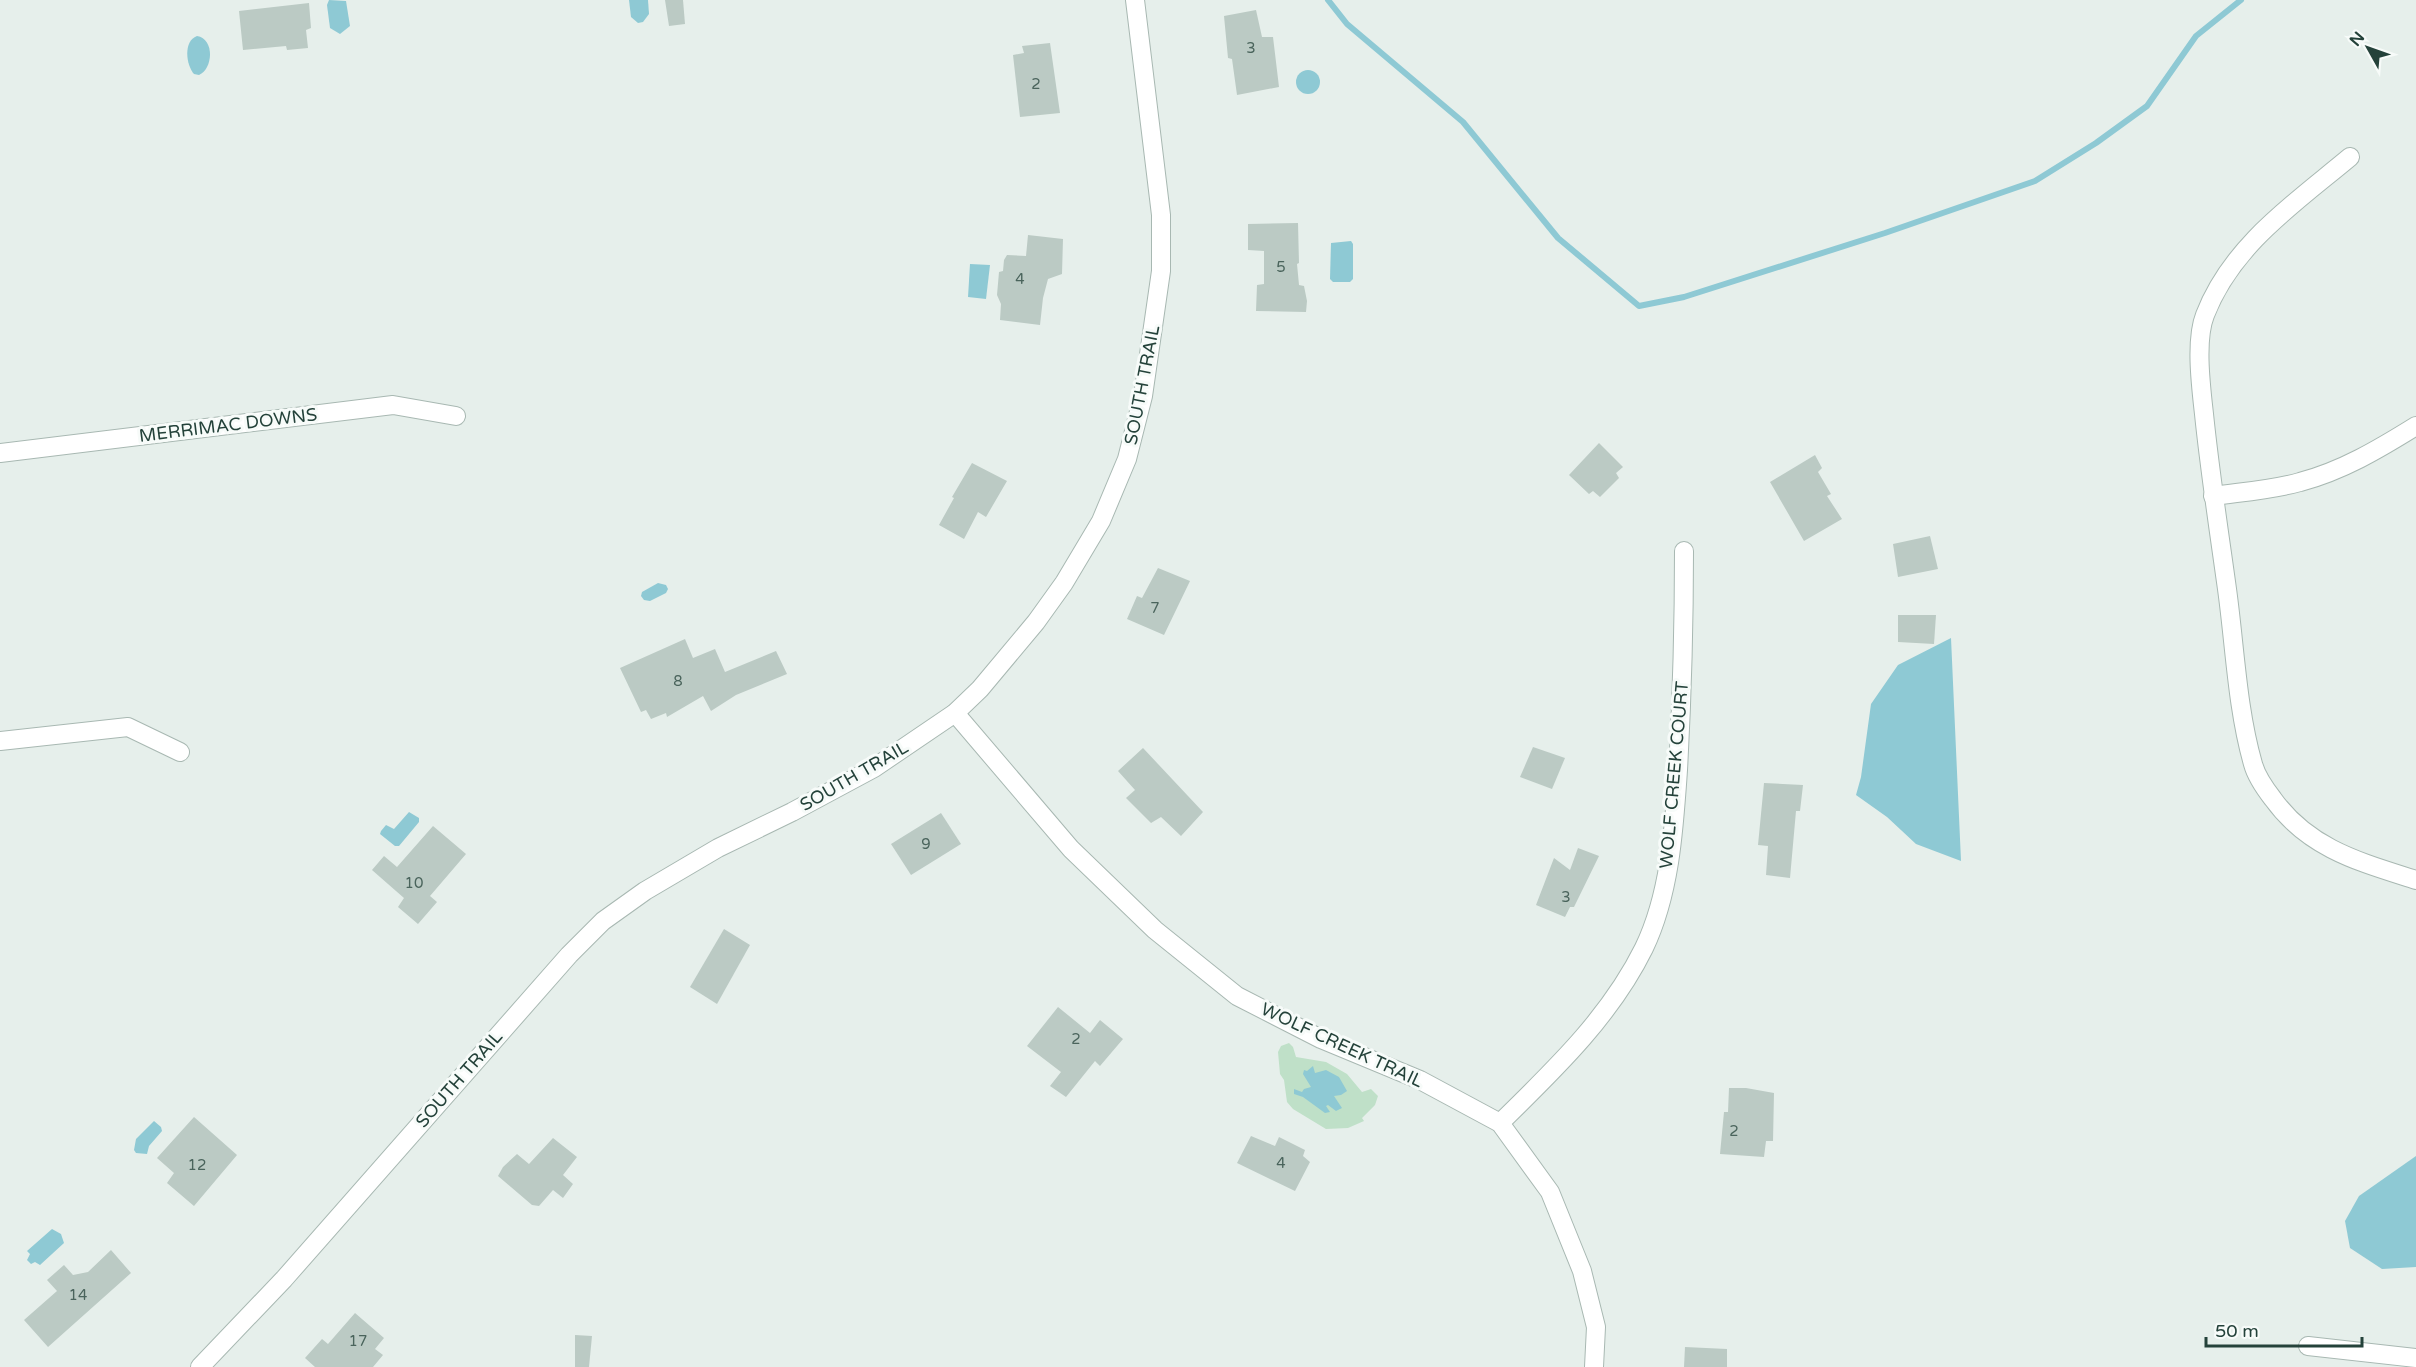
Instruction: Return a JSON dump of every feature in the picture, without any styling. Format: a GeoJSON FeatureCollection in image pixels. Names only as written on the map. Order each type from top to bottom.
{"type":"FeatureCollection","features":[{"type":"Feature","properties":{"kind":"street","name":"SOUTH TRAIL"},"geometry":{"type":"LineString","coordinates":[[200,1367],[284,1279],[569,955],[603,921],[692,862],[874,768],[955,713],[1005,662],[1064,583],[1101,521],[1127,459],[1143,396],[1161,271],[1161,216],[1135,0]]}},
{"type":"Feature","properties":{"kind":"street"},"geometry":{"type":"LineString","coordinates":[[2350,157],[2262,230],[2224,275],[2204,317],[2199,364],[2213,496],[2244,725],[2253,766],[2273,800],[2297,826],[2325,847],[2371,866],[2416,880]]}},
{"type":"Feature","properties":{"kind":"street","name":"MERRIMAC DOWNS"},"geometry":{"type":"LineString","coordinates":[[0,453],[393,405],[456,416]]}},
{"type":"Feature","properties":{"kind":"street"},"geometry":{"type":"LineString","coordinates":[[2213,496],[2298,483],[2338,469],[2377,450],[2416,426]]}},
{"type":"Feature","properties":{"kind":"street","name":"WOLF CREEK COURT"},"geometry":{"type":"LineString","coordinates":[[1500,1123],[1586,1035],[1618,992],[1644,947],[1660,904],[1669,862],[1675,802],[1683,640],[1684,551]]}},
{"type":"Feature","properties":{"kind":"street","name":"WOLF CREEK TRAIL"},"geometry":{"type":"LineString","coordinates":[[955,713],[1071,849],[1155,930],[1237,996],[1321,1040],[1420,1080],[1500,1123],[1550,1192],[1582,1271],[1596,1327],[1594,1367]]}},
{"type":"Feature","properties":{"kind":"street"},"geometry":{"type":"LineString","coordinates":[[0,741],[128,727],[180,752]]}},
{"type":"Feature","properties":{"kind":"street"},"geometry":{"type":"LineString","coordinates":[[2308,1346],[2416,1358]]}},
{"type":"Feature","properties":{"kind":"green space"},"geometry":{"type":"Polygon","coordinates":[[[1289,1043],[1296,1057],[1326,1062],[1347,1074],[1362,1092],[1371,1089],[1378,1096],[1375,1105],[1362,1118],[1364,1121],[1348,1128],[1326,1129],[1293,1109],[1287,1102],[1284,1080],[1280,1074],[1278,1052],[1281,1046],[1289,1043]]]}},
{"type":"Feature","properties":{"kind":"water"},"geometry":{"type":"Polygon","coordinates":[[[329,0],[346,1],[350,26],[340,34],[330,28],[327,5],[329,0]]]}},
{"type":"Feature","properties":{"kind":"water"},"geometry":{"type":"Polygon","coordinates":[[[629,0],[648,0],[649,14],[643,22],[638,23],[631,17],[629,0]]]}},
{"type":"Feature","properties":{"kind":"water"},"geometry":{"type":"Polygon","coordinates":[[[197,36],[203,38],[207,43],[210,54],[207,67],[199,75],[194,74],[191,70],[187,54],[190,43],[197,36]]]}},
{"type":"Feature","properties":{"kind":"water"},"geometry":{"type":"Polygon","coordinates":[[[1308,70],[1317,73],[1320,82],[1317,91],[1308,94],[1299,91],[1296,82],[1299,73],[1308,70]]]}},
{"type":"Feature","properties":{"kind":"water"},"geometry":{"type":"Polygon","coordinates":[[[1351,241],[1353,244],[1353,279],[1350,282],[1333,282],[1330,279],[1331,243],[1351,241]]]}},
{"type":"Feature","properties":{"kind":"water"},"geometry":{"type":"Polygon","coordinates":[[[970,264],[990,265],[986,299],[968,297],[970,264]]]}},
{"type":"Feature","properties":{"kind":"water"},"geometry":{"type":"Polygon","coordinates":[[[658,583],[666,585],[668,589],[666,593],[650,601],[644,600],[641,596],[642,592],[658,583]]]}},
{"type":"Feature","properties":{"kind":"water"},"geometry":{"type":"Polygon","coordinates":[[[1951,638],[1961,861],[1916,844],[1887,817],[1856,795],[1861,777],[1871,704],[1898,665],[1951,638]]]}},
{"type":"Feature","properties":{"kind":"water"},"geometry":{"type":"Polygon","coordinates":[[[409,812],[419,818],[419,822],[399,846],[395,846],[380,834],[381,831],[386,825],[394,829],[409,812]]]}},
{"type":"Feature","properties":{"kind":"water"},"geometry":{"type":"Polygon","coordinates":[[[1313,1066],[1315,1073],[1326,1070],[1339,1077],[1347,1091],[1334,1096],[1342,1108],[1336,1111],[1328,1105],[1326,1106],[1330,1112],[1325,1113],[1303,1097],[1294,1094],[1294,1089],[1302,1092],[1311,1087],[1303,1074],[1304,1070],[1307,1071],[1313,1066]]]}},
{"type":"Feature","properties":{"kind":"water"},"geometry":{"type":"Polygon","coordinates":[[[154,1121],[162,1131],[149,1146],[147,1154],[136,1153],[134,1150],[136,1139],[154,1121]]]}},
{"type":"Feature","properties":{"kind":"water"},"geometry":{"type":"Polygon","coordinates":[[[2416,1156],[2416,1267],[2382,1269],[2350,1248],[2345,1221],[2359,1196],[2416,1156]]]}},
{"type":"Feature","properties":{"kind":"water"},"geometry":{"type":"Polygon","coordinates":[[[52,1229],[61,1234],[64,1243],[40,1265],[35,1262],[31,1264],[27,1260],[30,1254],[27,1251],[52,1229]]]}},
{"type":"Feature","properties":{"kind":"building"},"geometry":{"type":"Polygon","coordinates":[[[665,0],[683,0],[685,24],[669,26],[665,0]]]}},
{"type":"Feature","properties":{"kind":"building"},"geometry":{"type":"Polygon","coordinates":[[[309,3],[311,28],[306,30],[308,48],[287,50],[286,46],[243,50],[239,11],[309,3]]]}},
{"type":"Feature","properties":{"kind":"building"},"geometry":{"type":"Polygon","coordinates":[[[1256,10],[1262,37],[1273,37],[1279,87],[1237,95],[1232,59],[1228,58],[1224,16],[1256,10]]]}},
{"type":"Feature","properties":{"kind":"building"},"geometry":{"type":"Polygon","coordinates":[[[1050,43],[1060,113],[1020,117],[1013,55],[1024,53],[1022,46],[1050,43]]]}},
{"type":"Feature","properties":{"kind":"building"},"geometry":{"type":"Polygon","coordinates":[[[1298,223],[1299,263],[1297,264],[1299,285],[1304,286],[1307,301],[1306,312],[1256,311],[1257,285],[1264,284],[1264,251],[1248,250],[1248,224],[1298,223]]]}},
{"type":"Feature","properties":{"kind":"building"},"geometry":{"type":"Polygon","coordinates":[[[1028,235],[1063,239],[1062,274],[1048,279],[1040,325],[1000,320],[1001,304],[997,295],[999,272],[1003,271],[1007,255],[1026,256],[1028,235]]]}},
{"type":"Feature","properties":{"kind":"building"},"geometry":{"type":"Polygon","coordinates":[[[1599,443],[1623,467],[1616,473],[1619,478],[1600,497],[1593,491],[1589,494],[1569,475],[1599,443]]]}},
{"type":"Feature","properties":{"kind":"building"},"geometry":{"type":"Polygon","coordinates":[[[1815,455],[1822,468],[1818,472],[1831,494],[1827,496],[1842,519],[1804,541],[1770,482],[1815,455]]]}},
{"type":"Feature","properties":{"kind":"building"},"geometry":{"type":"Polygon","coordinates":[[[972,463],[1007,481],[986,517],[978,512],[964,539],[939,525],[972,463]]]}},
{"type":"Feature","properties":{"kind":"building"},"geometry":{"type":"Polygon","coordinates":[[[1930,536],[1938,569],[1898,577],[1893,544],[1930,536]]]}},
{"type":"Feature","properties":{"kind":"building"},"geometry":{"type":"Polygon","coordinates":[[[1158,568],[1190,581],[1164,635],[1127,619],[1137,596],[1142,598],[1158,568]]]}},
{"type":"Feature","properties":{"kind":"building"},"geometry":{"type":"Polygon","coordinates":[[[1898,615],[1936,615],[1934,644],[1898,642],[1898,615]]]}},
{"type":"Feature","properties":{"kind":"building"},"geometry":{"type":"Polygon","coordinates":[[[685,639],[693,658],[715,649],[725,672],[776,651],[787,674],[736,695],[711,711],[703,696],[667,717],[666,713],[651,719],[646,710],[641,712],[620,668],[685,639]]]}},
{"type":"Feature","properties":{"kind":"building"},"geometry":{"type":"Polygon","coordinates":[[[1533,747],[1565,758],[1552,789],[1520,777],[1533,747]]]}},
{"type":"Feature","properties":{"kind":"building"},"geometry":{"type":"Polygon","coordinates":[[[1143,748],[1203,812],[1181,836],[1161,817],[1151,823],[1126,798],[1135,790],[1118,771],[1143,748]]]}},
{"type":"Feature","properties":{"kind":"building"},"geometry":{"type":"Polygon","coordinates":[[[1764,783],[1803,785],[1800,811],[1796,811],[1790,878],[1766,875],[1768,846],[1758,845],[1764,783]]]}},
{"type":"Feature","properties":{"kind":"building"},"geometry":{"type":"Polygon","coordinates":[[[941,813],[961,844],[911,875],[891,844],[941,813]]]}},
{"type":"Feature","properties":{"kind":"building"},"geometry":{"type":"Polygon","coordinates":[[[433,826],[466,854],[430,896],[437,902],[418,924],[398,907],[404,898],[372,870],[384,856],[397,867],[433,826]]]}},
{"type":"Feature","properties":{"kind":"building"},"geometry":{"type":"Polygon","coordinates":[[[1578,848],[1599,856],[1574,907],[1570,907],[1565,917],[1536,905],[1554,858],[1570,870],[1578,848]]]}},
{"type":"Feature","properties":{"kind":"building"},"geometry":{"type":"Polygon","coordinates":[[[724,929],[750,945],[717,1004],[690,987],[724,929]]]}},
{"type":"Feature","properties":{"kind":"building"},"geometry":{"type":"Polygon","coordinates":[[[1058,1007],[1090,1033],[1100,1020],[1123,1039],[1100,1066],[1095,1061],[1066,1097],[1050,1086],[1061,1072],[1027,1046],[1058,1007]]]}},
{"type":"Feature","properties":{"kind":"building"},"geometry":{"type":"Polygon","coordinates":[[[1729,1088],[1746,1088],[1774,1093],[1773,1141],[1766,1141],[1764,1157],[1720,1154],[1724,1112],[1728,1112],[1729,1088]]]}},
{"type":"Feature","properties":{"kind":"building"},"geometry":{"type":"Polygon","coordinates":[[[194,1117],[237,1155],[194,1206],[167,1183],[174,1173],[157,1158],[194,1117]]]}},
{"type":"Feature","properties":{"kind":"building"},"geometry":{"type":"Polygon","coordinates":[[[1251,1136],[1275,1146],[1279,1137],[1305,1150],[1303,1156],[1310,1162],[1295,1191],[1237,1163],[1251,1136]]]}},
{"type":"Feature","properties":{"kind":"building"},"geometry":{"type":"Polygon","coordinates":[[[553,1138],[577,1157],[563,1175],[573,1184],[563,1198],[553,1190],[539,1206],[532,1205],[498,1176],[503,1167],[517,1154],[529,1164],[553,1138]]]}},
{"type":"Feature","properties":{"kind":"building"},"geometry":{"type":"Polygon","coordinates":[[[111,1250],[131,1273],[48,1347],[24,1320],[57,1291],[47,1280],[64,1265],[73,1275],[88,1272],[111,1250]]]}},
{"type":"Feature","properties":{"kind":"building"},"geometry":{"type":"Polygon","coordinates":[[[355,1313],[384,1338],[375,1349],[383,1355],[373,1367],[315,1367],[305,1358],[322,1339],[328,1344],[355,1313]]]}},
{"type":"Feature","properties":{"kind":"building"},"geometry":{"type":"Polygon","coordinates":[[[575,1335],[592,1336],[589,1367],[575,1367],[575,1335]]]}},
{"type":"Feature","properties":{"kind":"building"},"geometry":{"type":"Polygon","coordinates":[[[1685,1347],[1727,1349],[1727,1367],[1684,1367],[1685,1347]]]}},
{"type":"Feature","properties":{"kind":"waterway"},"geometry":{"type":"LineString","coordinates":[[1328,0],[1347,24],[1463,122],[1558,238],[1639,306],[1684,297],[1885,233],[2035,181],[2096,143],[2147,106],[2196,36],[2241,0]]}}]}
